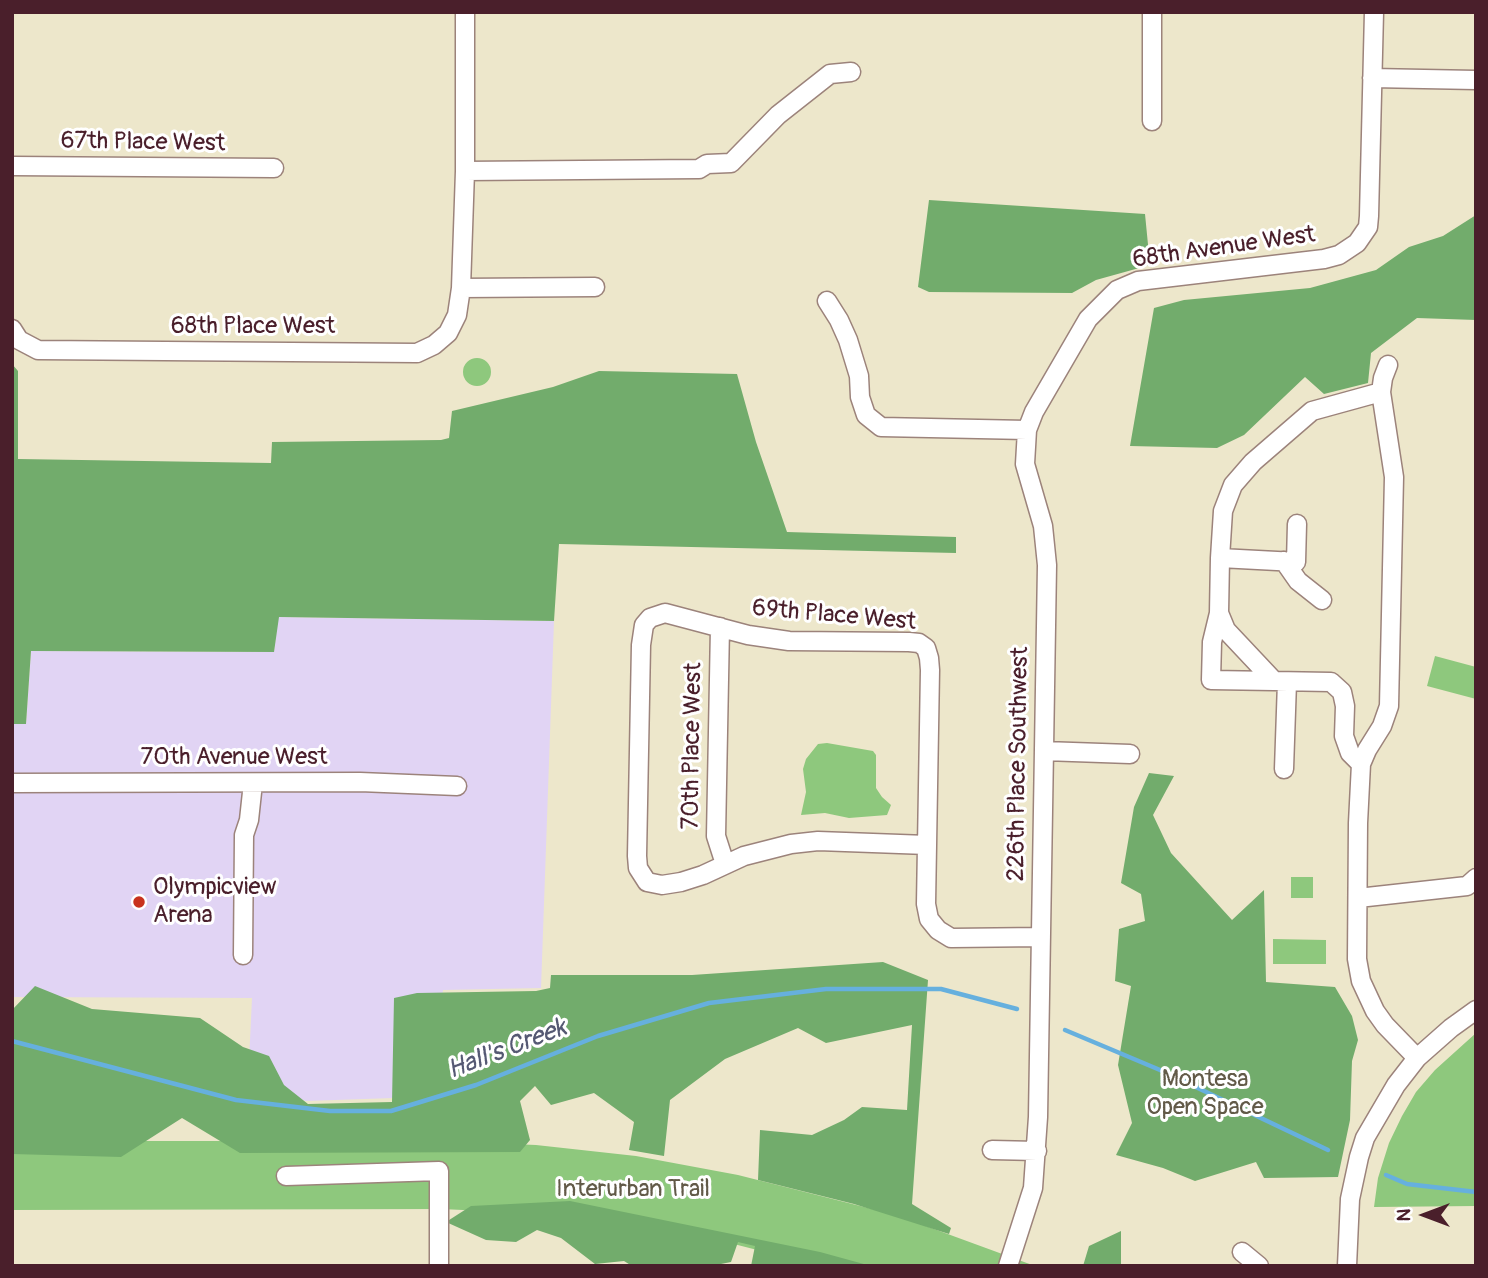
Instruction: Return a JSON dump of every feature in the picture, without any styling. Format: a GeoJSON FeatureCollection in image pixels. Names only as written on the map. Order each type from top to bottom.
{"type":"FeatureCollection","features":[{"type":"Feature","properties":{"kind":"street","name":"68th Place West"},"geometry":{"type":"LineString","coordinates":[[12,329],[19,340],[38,350],[417,353],[434,345],[448,333],[457,315],[461,288],[465,171],[464,12]]}},
{"type":"Feature","properties":{"kind":"street"},"geometry":{"type":"LineString","coordinates":[[1152,12],[1152,121]]}},
{"type":"Feature","properties":{"kind":"street"},"geometry":{"type":"LineString","coordinates":[[1374,12],[1372,78],[1476,80]]}},
{"type":"Feature","properties":{"kind":"street"},"geometry":{"type":"LineString","coordinates":[[465,171],[699,169],[707,164],[732,163],[778,115],[830,74],[851,72]]}},
{"type":"Feature","properties":{"kind":"street","name":"68th Avenue West"},"geometry":{"type":"LineString","coordinates":[[1118,290],[1138,281],[1324,259],[1357,243],[1368,227],[1372,78]]}},
{"type":"Feature","properties":{"kind":"street","name":"67th Place West"},"geometry":{"type":"LineString","coordinates":[[12,166],[274,169]]}},
{"type":"Feature","properties":{"kind":"street"},"geometry":{"type":"LineString","coordinates":[[461,288],[595,287]]}},
{"type":"Feature","properties":{"kind":"street","name":"226th Place Southwest"},"geometry":{"type":"LineString","coordinates":[[1008,1266],[1034,1188],[1037,1151],[1046,544],[1026,464],[1027,430],[1034,412],[1088,319],[1118,290]]}},
{"type":"Feature","properties":{"kind":"street"},"geometry":{"type":"LineString","coordinates":[[827,301],[848,340],[859,376],[862,405],[873,422],[891,429],[1027,430]]}},
{"type":"Feature","properties":{"kind":"street"},"geometry":{"type":"LineString","coordinates":[[1388,365],[1381,392],[1394,477],[1389,706],[1362,764],[1358,823],[1357,959],[1367,997],[1385,1025],[1417,1058]]}},
{"type":"Feature","properties":{"kind":"street"},"geometry":{"type":"LineString","coordinates":[[1362,764],[1350,753],[1345,736],[1342,692],[1331,682],[1211,680],[1212,642],[1219,613],[1223,511],[1233,485],[1253,462],[1312,411],[1381,392]]}},
{"type":"Feature","properties":{"kind":"street"},"geometry":{"type":"LineString","coordinates":[[1220,558],[1296,562],[1297,524]]}},
{"type":"Feature","properties":{"kind":"street"},"geometry":{"type":"LineString","coordinates":[[1284,561],[1298,581],[1322,600]]}},
{"type":"Feature","properties":{"kind":"street","name":"69th Place West"},"geometry":{"type":"LineString","coordinates":[[725,864],[703,875],[662,885],[647,882],[641,875],[637,856],[641,645],[645,625],[657,614],[666,613],[748,635],[789,641],[909,642],[919,643],[926,648],[930,670],[927,845]]}},
{"type":"Feature","properties":{"kind":"street"},"geometry":{"type":"LineString","coordinates":[[1219,613],[1226,630],[1280,681],[1284,769]]}},
{"type":"Feature","properties":{"kind":"street","name":"70th Place West"},"geometry":{"type":"LineString","coordinates":[[720,627],[716,836],[725,864]]}},
{"type":"Feature","properties":{"kind":"street"},"geometry":{"type":"LineString","coordinates":[[1044,751],[1130,754]]}},
{"type":"Feature","properties":{"kind":"street","name":"70th Avenue West"},"geometry":{"type":"LineString","coordinates":[[12,783],[360,782],[457,786]]}},
{"type":"Feature","properties":{"kind":"street"},"geometry":{"type":"LineString","coordinates":[[243,954],[244,835],[249,820],[253,783]]}},
{"type":"Feature","properties":{"kind":"street"},"geometry":{"type":"LineString","coordinates":[[725,864],[767,849],[818,841],[927,845],[926,904],[929,919],[938,930],[951,938],[1041,937]]}},
{"type":"Feature","properties":{"kind":"street"},"geometry":{"type":"LineString","coordinates":[[1358,898],[1467,886],[1476,878]]}},
{"type":"Feature","properties":{"kind":"street"},"geometry":{"type":"LineString","coordinates":[[1347,1266],[1348,1222],[1359,1157],[1374,1121],[1396,1085],[1417,1058],[1476,1010]]}},
{"type":"Feature","properties":{"kind":"street"},"geometry":{"type":"LineString","coordinates":[[992,1150],[1037,1151]]}},
{"type":"Feature","properties":{"kind":"street"},"geometry":{"type":"LineString","coordinates":[[286,1176],[439,1171],[439,1266]]}},
{"type":"Feature","properties":{"kind":"street"},"geometry":{"type":"LineString","coordinates":[[1242,1252],[1259,1266]]}},
{"type":"Feature","properties":{"kind":"shaded area"},"geometry":{"type":"Polygon","coordinates":[[[278,617],[554,621],[541,988],[443,990],[431,1085],[394,1098],[306,1101],[248,1082],[252,998],[12,997],[12,724],[26,724],[31,651],[274,652],[278,617]]]}},
{"type":"Feature","properties":{"kind":"green space"},"geometry":{"type":"Polygon","coordinates":[[[929,200],[1145,214],[1150,265],[1096,280],[1072,293],[929,292],[918,287],[929,200]]]}},
{"type":"Feature","properties":{"kind":"green space"},"geometry":{"type":"Polygon","coordinates":[[[1476,215],[1476,320],[1417,318],[1371,353],[1368,383],[1324,394],[1305,377],[1244,435],[1217,448],[1130,446],[1154,308],[1184,300],[1310,288],[1376,270],[1409,247],[1443,236],[1476,215]]]}},
{"type":"Feature","properties":{"kind":"green space"},"geometry":{"type":"Polygon","coordinates":[[[477,358],[487,362],[491,372],[487,382],[477,386],[467,382],[463,372],[467,362],[477,358]]]}},
{"type":"Feature","properties":{"kind":"green space"},"geometry":{"type":"Polygon","coordinates":[[[12,364],[18,371],[18,459],[271,463],[272,442],[449,438],[452,411],[553,387],[599,371],[737,374],[756,442],[787,532],[956,537],[956,553],[559,544],[554,621],[279,617],[274,652],[31,651],[26,724],[12,724],[12,364]]]}},
{"type":"Feature","properties":{"kind":"green space"},"geometry":{"type":"Polygon","coordinates":[[[1435,656],[1476,667],[1476,699],[1427,686],[1435,656]]]}},
{"type":"Feature","properties":{"kind":"green space"},"geometry":{"type":"Polygon","coordinates":[[[827,743],[873,751],[876,755],[876,788],[891,805],[887,815],[849,818],[825,813],[801,815],[806,792],[803,769],[806,759],[818,744],[827,743]]]}},
{"type":"Feature","properties":{"kind":"green space","name":"Montesa Open Space"},"geometry":{"type":"Polygon","coordinates":[[[1149,773],[1174,776],[1153,815],[1171,853],[1232,920],[1264,890],[1266,982],[1335,987],[1352,1016],[1358,1040],[1352,1061],[1350,1120],[1338,1177],[1264,1178],[1256,1162],[1195,1181],[1163,1168],[1116,1155],[1132,1123],[1118,1065],[1131,986],[1115,981],[1119,929],[1145,921],[1141,894],[1121,883],[1134,807],[1149,773]]]}},
{"type":"Feature","properties":{"kind":"green space"},"geometry":{"type":"Polygon","coordinates":[[[1291,877],[1313,877],[1313,898],[1291,898],[1291,877]]]}},
{"type":"Feature","properties":{"kind":"green space"},"geometry":{"type":"Polygon","coordinates":[[[1273,939],[1326,940],[1326,964],[1273,964],[1273,939]]]}},
{"type":"Feature","properties":{"kind":"green space"},"geometry":{"type":"Polygon","coordinates":[[[883,962],[928,980],[912,1204],[951,1228],[949,1234],[854,1204],[758,1180],[760,1130],[812,1135],[844,1120],[862,1107],[907,1110],[912,1025],[826,1043],[798,1028],[725,1059],[670,1100],[664,1156],[629,1150],[634,1122],[594,1093],[551,1105],[535,1086],[520,1101],[530,1140],[520,1152],[240,1153],[182,1118],[121,1157],[12,1154],[12,1010],[35,986],[92,1009],[200,1018],[243,1047],[269,1056],[284,1085],[308,1104],[392,1102],[394,998],[417,993],[536,991],[550,988],[551,975],[692,975],[883,962]]]}},
{"type":"Feature","properties":{"kind":"green space"},"geometry":{"type":"Polygon","coordinates":[[[1476,1033],[1476,1206],[1374,1207],[1378,1178],[1389,1143],[1416,1092],[1435,1070],[1476,1033]]]}},
{"type":"Feature","properties":{"kind":"green space","name":"Interurban Trail"},"geometry":{"type":"Polygon","coordinates":[[[12,1141],[442,1141],[536,1145],[636,1156],[738,1175],[872,1209],[1035,1266],[820,1266],[722,1241],[528,1213],[441,1209],[12,1210],[12,1141]]]}},
{"type":"Feature","properties":{"kind":"green space"},"geometry":{"type":"Polygon","coordinates":[[[570,1201],[820,1252],[871,1266],[751,1266],[755,1246],[738,1242],[731,1262],[711,1266],[632,1266],[624,1261],[595,1264],[561,1238],[537,1230],[516,1242],[486,1240],[446,1222],[471,1206],[570,1201]]]}},
{"type":"Feature","properties":{"kind":"green space"},"geometry":{"type":"Polygon","coordinates":[[[1121,1231],[1121,1266],[1083,1266],[1089,1246],[1121,1231]]]}},
{"type":"Feature","properties":{"kind":"waterway","name":"Hall's Creek"},"geometry":{"type":"LineString","coordinates":[[12,1041],[236,1100],[330,1111],[391,1111],[476,1085],[598,1036],[709,1003],[826,989],[941,989],[1017,1009]]}},
{"type":"Feature","properties":{"kind":"waterway","name":"Hall's Creek"},"geometry":{"type":"LineString","coordinates":[[1065,1030],[1160,1070],[1328,1150]]}},
{"type":"Feature","properties":{"kind":"waterway","name":"Hall's Creek"},"geometry":{"type":"LineString","coordinates":[[1386,1175],[1407,1184],[1476,1192]]}},
{"type":"Feature","properties":{"kind":"place","name":"Olympicview Arena"},"geometry":{"type":"Point","coordinates":[139,902]}}]}
